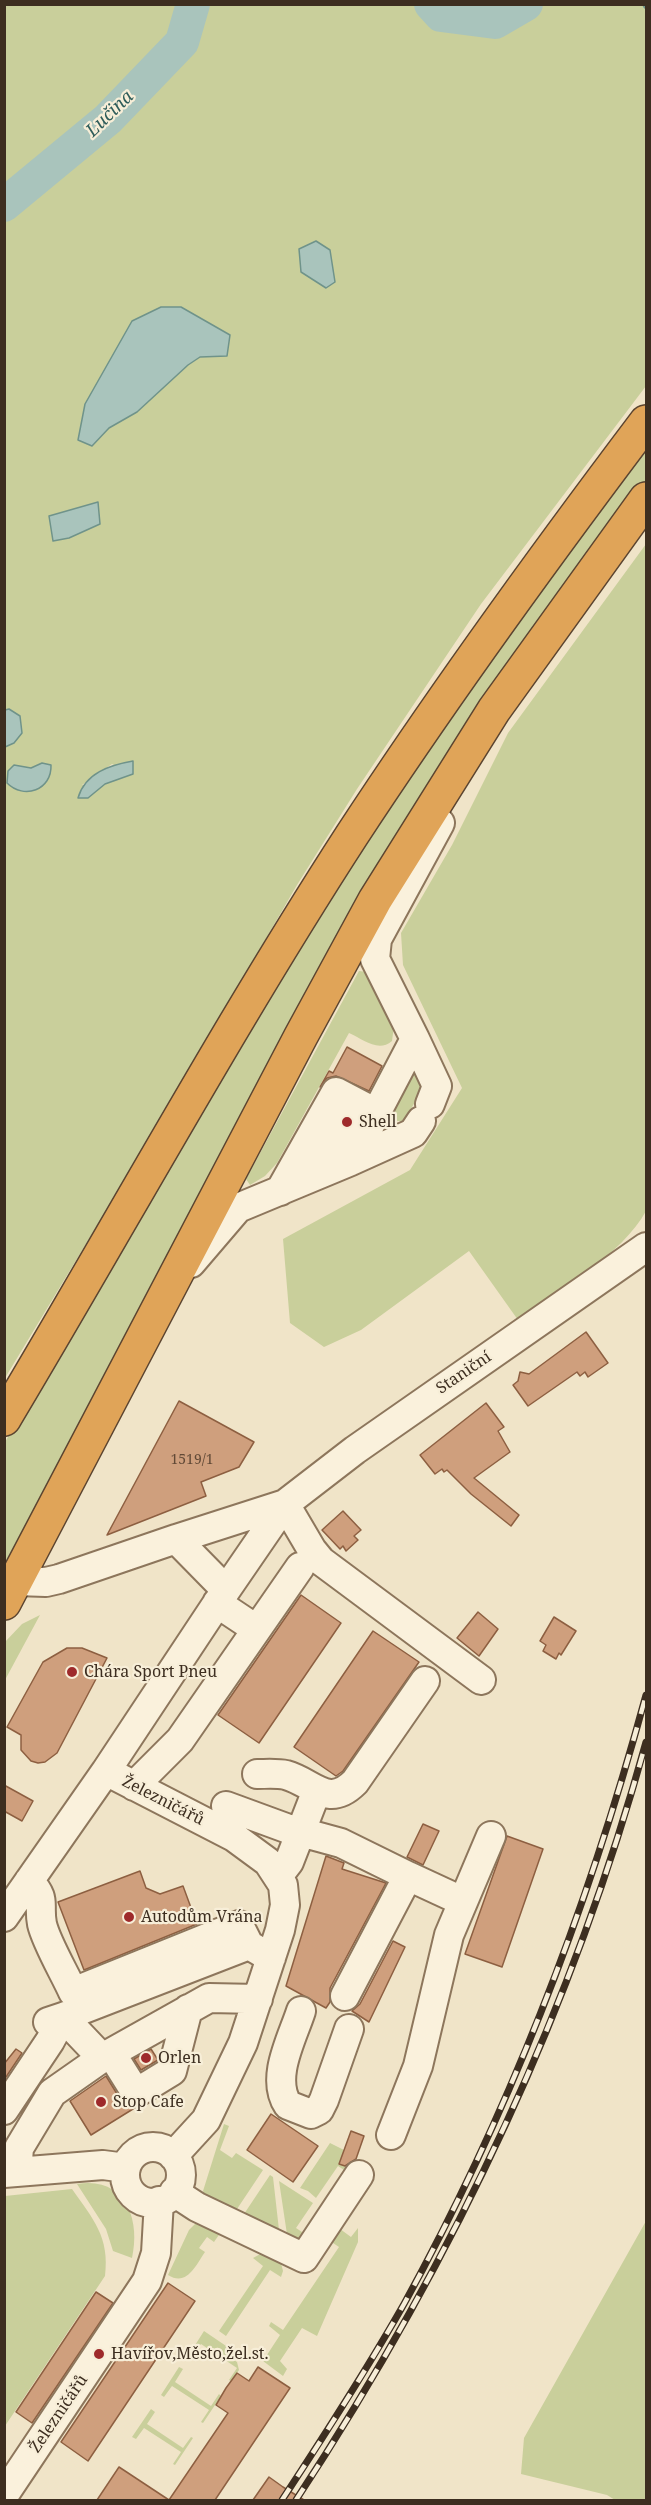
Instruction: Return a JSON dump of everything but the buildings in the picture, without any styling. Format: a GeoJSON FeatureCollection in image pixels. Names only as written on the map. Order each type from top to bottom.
{"type":"FeatureCollection","features":[{"type":"Feature","properties":{"kind":"highway"},"geometry":{"type":"LineString","coordinates":[[4,1419],[351,837],[504,611],[646,422]]}},
{"type":"Feature","properties":{"kind":"highway"},"geometry":{"type":"LineString","coordinates":[[10,1592],[325,991],[405,849],[449,778],[540,643],[646,499]]}},
{"type":"Feature","properties":{"kind":"street"},"geometry":{"type":"LineString","coordinates":[[166,1292],[238,1208],[413,1133],[426,1113],[437,1086],[375,959],[377,939],[439,826],[445,810],[449,778]]}},
{"type":"Feature","properties":{"kind":"street"},"geometry":{"type":"LineString","coordinates":[[317,1175],[367,1109],[415,1039]]}},
{"type":"Feature","properties":{"kind":"street"},"geometry":{"type":"LineString","coordinates":[[280,1191],[336,1092],[367,1109]]}},
{"type":"Feature","properties":{"kind":"street"},"geometry":{"type":"LineString","coordinates":[[351,1161],[367,1109]]}},
{"type":"Feature","properties":{"kind":"street","name":"Staniční"},"geometry":{"type":"LineString","coordinates":[[221,1596],[285,1504],[355,1450],[646,1247]]}},
{"type":"Feature","properties":{"kind":"street"},"geometry":{"type":"LineString","coordinates":[[285,1504],[312,1550],[327,1566],[481,1680]]}},
{"type":"Feature","properties":{"kind":"street","name":"Staniční"},"geometry":{"type":"LineString","coordinates":[[177,1539],[285,1504]]}},
{"type":"Feature","properties":{"kind":"street"},"geometry":{"type":"LineString","coordinates":[[10,1592],[59,1580],[177,1539],[221,1596],[256,1629]]}},
{"type":"Feature","properties":{"kind":"street"},"geometry":{"type":"LineString","coordinates":[[134,1786],[180,1740],[300,1567]]}},
{"type":"Feature","properties":{"kind":"street","name":"Železničářů"},"geometry":{"type":"LineString","coordinates":[[221,1596],[106,1771],[234,1837],[255,1851],[279,1875]]}},
{"type":"Feature","properties":{"kind":"street"},"geometry":{"type":"LineString","coordinates":[[257,1774],[285,1775],[317,1790],[335,1795],[355,1782],[425,1681]]}},
{"type":"Feature","properties":{"kind":"street"},"geometry":{"type":"LineString","coordinates":[[4,1917],[106,1771]]}},
{"type":"Feature","properties":{"kind":"street"},"geometry":{"type":"LineString","coordinates":[[317,1790],[289,1862],[279,1875],[283,1885],[285,1905],[260,1952],[258,1999],[243,2043],[206,2120],[173,2156],[161,2148],[146,2148],[133,2155],[126,2168],[126,2182],[133,2194],[145,2201],[167,2197],[197,2207],[304,2258],[359,2175]]}},
{"type":"Feature","properties":{"kind":"street"},"geometry":{"type":"LineString","coordinates":[[226,1806],[341,1844],[462,1901]]}},
{"type":"Feature","properties":{"kind":"street"},"geometry":{"type":"LineString","coordinates":[[391,2135],[418,2066],[449,1935],[491,1836]]}},
{"type":"Feature","properties":{"kind":"street"},"geometry":{"type":"LineString","coordinates":[[345,1996],[408,1876]]}},
{"type":"Feature","properties":{"kind":"street"},"geometry":{"type":"LineString","coordinates":[[29,1881],[38,1891],[43,1902],[42,1923],[73,1992],[238,1925],[260,1952]]}},
{"type":"Feature","properties":{"kind":"street"},"geometry":{"type":"LineString","coordinates":[[23,2054],[44,2024],[260,1952]]}},
{"type":"Feature","properties":{"kind":"street"},"geometry":{"type":"LineString","coordinates":[[126,2168],[103,2165],[11,2173],[19,2148],[52,2093],[107,2055],[209,1998],[258,1999]]}},
{"type":"Feature","properties":{"kind":"street"},"geometry":{"type":"LineString","coordinates":[[63,2017],[107,2055],[136,2093],[172,2071],[188,2009]]}},
{"type":"Feature","properties":{"kind":"street"},"geometry":{"type":"LineString","coordinates":[[301,2012],[285,2060],[280,2084],[283,2097],[288,2105],[311,2114],[319,2110],[324,2100],[349,2029]]}},
{"type":"Feature","properties":{"kind":"street"},"geometry":{"type":"LineString","coordinates":[[4,2110],[50,2041],[63,2017]]}},
{"type":"Feature","properties":{"kind":"street"},"geometry":{"type":"LineString","coordinates":[[243,2043],[285,2060]]}},
{"type":"Feature","properties":{"kind":"street","name":"Železničářů"},"geometry":{"type":"LineString","coordinates":[[4,2495],[147,2281],[156,2253],[167,2197],[180,2178],[180,2170],[173,2156]]}},
{"type":"Feature","properties":{"kind":"green space"},"geometry":{"type":"Polygon","coordinates":[[[5,5],[646,5],[646,386],[481,604],[357,789],[297,885],[159,1123],[5,1378],[4,747],[14,743],[9,709],[4,710],[5,5]],[[181,307],[92,446],[109,428],[137,412],[188,365],[200,357],[227,355],[202,320],[181,307]],[[112,764],[82,785],[105,784],[133,774],[112,764]]]}},
{"type":"Feature","properties":{"kind":"green space"},"geometry":{"type":"Polygon","coordinates":[[[646,444],[646,480],[591,553],[5,1578],[5,1442],[305,934],[446,713],[646,444]]]}},
{"type":"Feature","properties":{"kind":"green space"},"geometry":{"type":"Polygon","coordinates":[[[646,544],[646,1211],[622,1242],[606,1257],[518,1320],[469,1251],[361,1330],[324,1347],[290,1323],[283,1239],[410,1170],[462,1088],[403,965],[401,933],[452,845],[508,733],[646,544]]]}},
{"type":"Feature","properties":{"kind":"green space"},"geometry":{"type":"Polygon","coordinates":[[[359,971],[367,972],[394,1026],[392,1041],[381,1046],[349,1033],[277,1163],[265,1176],[250,1185],[246,1179],[359,971]]]}},
{"type":"Feature","properties":{"kind":"green space"},"geometry":{"type":"Polygon","coordinates":[[[415,1074],[423,1088],[404,1121],[390,1121],[389,1118],[415,1074]]]}},
{"type":"Feature","properties":{"kind":"green space"},"geometry":{"type":"Polygon","coordinates":[[[40,1615],[5,1680],[5,1642],[22,1624],[40,1615]]]}},
{"type":"Feature","properties":{"kind":"green space"},"geometry":{"type":"Polygon","coordinates":[[[224,2124],[229,2126],[220,2150],[232,2158],[236,2153],[263,2170],[233,2215],[205,2197],[203,2191],[224,2124]]]}},
{"type":"Feature","properties":{"kind":"green space"},"geometry":{"type":"Polygon","coordinates":[[[330,2143],[344,2150],[339,2164],[353,2169],[350,2174],[338,2166],[316,2198],[300,2188],[330,2143]]]}},
{"type":"Feature","properties":{"kind":"green space"},"geometry":{"type":"Polygon","coordinates":[[[270,2175],[273,2177],[279,2230],[244,2214],[270,2175]]]}},
{"type":"Feature","properties":{"kind":"green space"},"geometry":{"type":"Polygon","coordinates":[[[279,2181],[313,2203],[296,2228],[308,2236],[301,2241],[288,2241],[279,2181]]]}},
{"type":"Feature","properties":{"kind":"green space"},"geometry":{"type":"Polygon","coordinates":[[[94,2183],[107,2187],[126,2203],[134,2229],[132,2258],[113,2251],[106,2229],[77,2184],[94,2183]]]}},
{"type":"Feature","properties":{"kind":"green space"},"geometry":{"type":"Polygon","coordinates":[[[72,2189],[93,2219],[102,2239],[106,2262],[105,2276],[5,2426],[5,2196],[72,2189]]]}},
{"type":"Feature","properties":{"kind":"green space"},"geometry":{"type":"Polygon","coordinates":[[[646,2221],[646,2500],[615,2500],[607,2495],[521,2474],[524,2438],[646,2221]]]}},
{"type":"Feature","properties":{"kind":"green space"},"geometry":{"type":"Polygon","coordinates":[[[197,2222],[223,2229],[214,2242],[207,2237],[199,2248],[205,2252],[190,2273],[181,2278],[168,2275],[189,2230],[197,2222]]]}},
{"type":"Feature","properties":{"kind":"green space"},"geometry":{"type":"Polygon","coordinates":[[[336,2226],[351,2237],[358,2228],[358,2242],[317,2336],[302,2328],[280,2361],[287,2369],[283,2376],[263,2361],[280,2335],[269,2326],[271,2322],[283,2330],[339,2247],[327,2239],[336,2226]]]}},
{"type":"Feature","properties":{"kind":"green space"},"geometry":{"type":"Polygon","coordinates":[[[264,2252],[280,2259],[283,2271],[281,2277],[270,2270],[226,2336],[219,2331],[263,2266],[253,2258],[264,2252]]]}},
{"type":"Feature","properties":{"kind":"green space"},"geometry":{"type":"Polygon","coordinates":[[[204,2331],[232,2350],[228,2356],[237,2362],[239,2370],[231,2381],[229,2380],[237,2368],[201,2344],[192,2355],[192,2350],[204,2331]]]}},
{"type":"Feature","properties":{"kind":"green space"},"geometry":{"type":"Polygon","coordinates":[[[179,2367],[183,2369],[175,2382],[211,2406],[219,2394],[221,2396],[203,2423],[201,2422],[209,2410],[172,2386],[164,2397],[161,2395],[179,2367]]]}},
{"type":"Feature","properties":{"kind":"green space"},"geometry":{"type":"Polygon","coordinates":[[[151,2409],[155,2412],[147,2424],[183,2448],[191,2437],[193,2438],[175,2465],[173,2464],[181,2452],[144,2428],[136,2439],[132,2437],[151,2409]]]}},
{"type":"Feature","properties":{"kind":"water"},"geometry":{"type":"Polygon","coordinates":[[[316,241],[330,250],[335,282],[326,288],[301,272],[299,249],[316,241]]]}},
{"type":"Feature","properties":{"kind":"water"},"geometry":{"type":"Polygon","coordinates":[[[161,307],[181,307],[230,335],[227,356],[200,357],[188,365],[137,412],[109,428],[92,446],[78,440],[85,404],[132,321],[161,307]]]}},
{"type":"Feature","properties":{"kind":"water"},"geometry":{"type":"Polygon","coordinates":[[[98,502],[100,524],[69,538],[53,541],[49,516],[98,502]]]}},
{"type":"Feature","properties":{"kind":"water"},"geometry":{"type":"Polygon","coordinates":[[[9,709],[20,716],[22,733],[14,743],[5,747],[5,710],[9,709]]]}},
{"type":"Feature","properties":{"kind":"water"},"geometry":{"type":"Polygon","coordinates":[[[133,761],[133,774],[105,784],[88,798],[78,798],[81,789],[92,776],[107,768],[133,761]]]}},
{"type":"Feature","properties":{"kind":"water"},"geometry":{"type":"Polygon","coordinates":[[[42,763],[51,765],[50,774],[47,781],[36,790],[21,791],[7,783],[8,771],[14,765],[31,768],[42,763]]]}},
{"type":"Feature","properties":{"kind":"waterway","name":"Lučina"},"geometry":{"type":"LineString","coordinates":[[4,205],[108,119],[182,42],[193,4]]}},
{"type":"Feature","properties":{"kind":"waterway","name":"Lučina"},"geometry":{"type":"LineString","coordinates":[[431,4],[441,15],[495,22],[526,4]]}},
{"type":"Feature","properties":{"kind":"railway"},"geometry":{"type":"LineString","coordinates":[[282,2500],[375,2354],[404,2304],[442,2232],[512,2083],[543,2007],[599,1852],[646,1695]]}},
{"type":"Feature","properties":{"kind":"railway"},"geometry":{"type":"LineString","coordinates":[[296,2500],[352,2412],[405,2321],[501,2135],[582,1941],[616,1842],[646,1742]]}},
{"type":"Feature","properties":{"kind":"place","name":"Shell"},"geometry":{"type":"Point","coordinates":[347,1122]}},
{"type":"Feature","properties":{"kind":"place","name":"Chára Sport Pneu"},"geometry":{"type":"Point","coordinates":[72,1672]}},
{"type":"Feature","properties":{"kind":"place","name":"Autodům Vrána"},"geometry":{"type":"Point","coordinates":[129,1917]}},
{"type":"Feature","properties":{"kind":"place","name":"Orlen"},"geometry":{"type":"Point","coordinates":[146,2058]}},
{"type":"Feature","properties":{"kind":"place","name":"Stop Cafe"},"geometry":{"type":"Point","coordinates":[101,2102]}},
{"type":"Feature","properties":{"kind":"place","name":"Havířov,Město,žel.st."},"geometry":{"type":"Point","coordinates":[99,2354]}}]}
